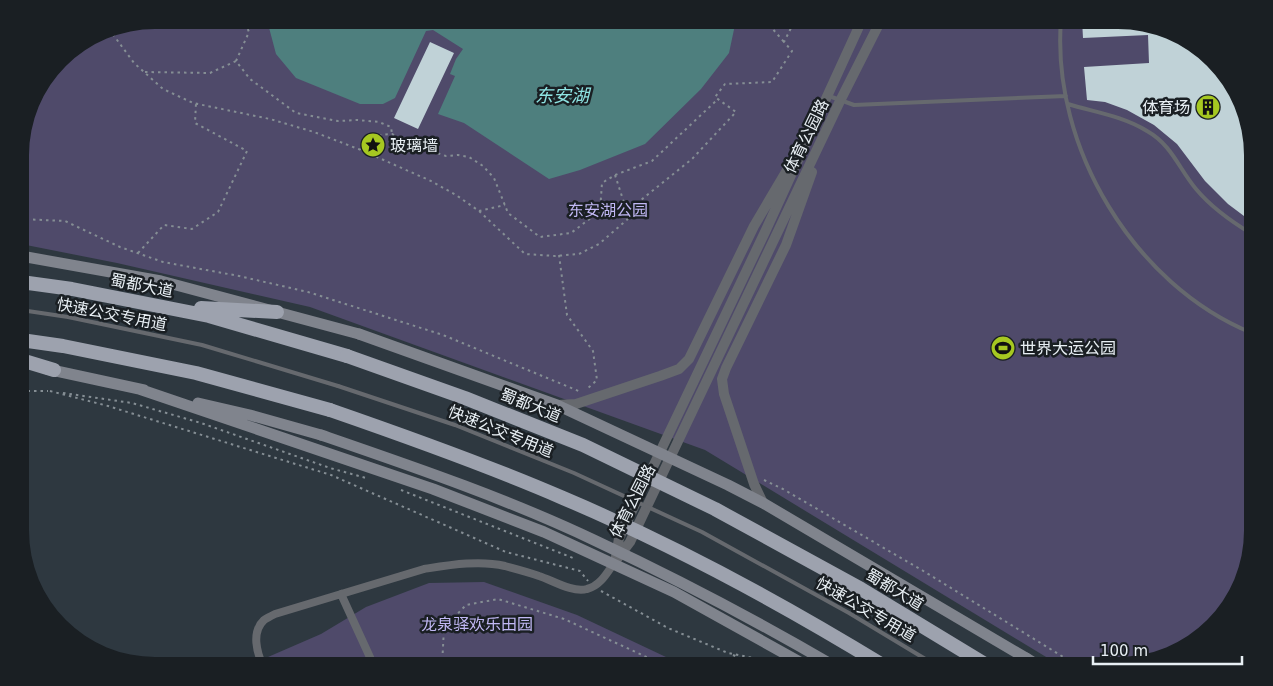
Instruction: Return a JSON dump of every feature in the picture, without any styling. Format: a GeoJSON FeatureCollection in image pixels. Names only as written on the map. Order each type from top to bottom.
{"type":"FeatureCollection","features":[{"type":"Feature","properties":{"kind":"highway","name":"蜀都大道"},"geometry":{"type":"LineString","coordinates":[[29,283],[72,288],[209,316],[347,356],[465,398],[583,445],[706,504],[861,588],[973,657]]}},
{"type":"Feature","properties":{"kind":"highway"},"geometry":{"type":"LineString","coordinates":[[156,306],[278,312]]}},
{"type":"Feature","properties":{"kind":"highway"},"geometry":{"type":"LineString","coordinates":[[29,341],[64,346],[196,373],[330,410],[445,450],[564,498],[689,556],[832,634],[869,657]]}},
{"type":"Feature","properties":{"kind":"highway"},"geometry":{"type":"LineString","coordinates":[[29,362],[54,370]]}},
{"type":"Feature","properties":{"kind":"main road"},"geometry":{"type":"LineString","coordinates":[[29,258],[161,280],[359,334],[556,405],[711,476],[763,503],[1024,657]]}},
{"type":"Feature","properties":{"kind":"main road"},"geometry":{"type":"LineString","coordinates":[[29,366],[54,370],[250,415],[321,435],[420,469],[595,540],[767,627],[819,657]]}},
{"type":"Feature","properties":{"kind":"main road"},"geometry":{"type":"LineString","coordinates":[[139,389],[433,489],[544,532],[674,592],[791,657]]}},
{"type":"Feature","properties":{"kind":"street","name":"体育公园路"},"geometry":{"type":"LineString","coordinates":[[614,563],[619,538],[820,116],[859,29]]}},
{"type":"Feature","properties":{"kind":"street","name":"体育公园路"},"geometry":{"type":"LineString","coordinates":[[614,563],[630,542],[840,101],[877,29]]}},
{"type":"Feature","properties":{"kind":"street"},"geometry":{"type":"LineString","coordinates":[[556,405],[576,404],[679,369],[689,359],[754,226],[820,116]]}},
{"type":"Feature","properties":{"kind":"street"},"geometry":{"type":"LineString","coordinates":[[763,503],[751,474],[724,394],[722,379],[786,245],[831,120]]}},
{"type":"Feature","properties":{"kind":"street"},"geometry":{"type":"LineString","coordinates":[[260,657],[256,648],[257,634],[263,621],[275,614],[424,569],[448,565],[476,564],[503,566],[537,575],[574,589],[587,589],[602,581],[614,563]]}},
{"type":"Feature","properties":{"kind":"street"},"geometry":{"type":"LineString","coordinates":[[340,594],[370,657]]}},
{"type":"Feature","properties":{"kind":"lane"},"geometry":{"type":"LineString","coordinates":[[1061,29],[1062,68],[1066,96],[1077,140],[1091,175],[1109,208],[1130,238],[1155,266],[1183,291],[1213,313],[1244,330]]}},
{"type":"Feature","properties":{"kind":"lane"},"geometry":{"type":"LineString","coordinates":[[829,96],[854,105],[1066,96]]}},
{"type":"Feature","properties":{"kind":"lane"},"geometry":{"type":"LineString","coordinates":[[1068,104],[1124,119],[1148,131],[1164,144],[1176,158],[1196,189],[1233,222],[1244,229]]}},
{"type":"Feature","properties":{"kind":"lane","name":"快速公交专用道"},"geometry":{"type":"LineString","coordinates":[[29,311],[68,317],[202,346],[338,386],[455,425],[574,473],[702,532],[849,612],[922,657]]}},
{"type":"Feature","properties":{"kind":"path"},"geometry":{"type":"LineString","coordinates":[[145,72],[210,73],[236,61],[249,32],[248,29]]}},
{"type":"Feature","properties":{"kind":"path"},"geometry":{"type":"LineString","coordinates":[[114,36],[134,63],[163,89],[196,103],[270,119],[314,132],[361,150],[431,181],[456,195],[479,211],[525,254],[559,255],[579,254],[600,244],[630,218],[641,200],[692,159],[736,112],[715,97],[725,84],[772,82],[792,51],[772,29]]}},
{"type":"Feature","properties":{"kind":"path"},"geometry":{"type":"LineString","coordinates":[[784,42],[791,29]]}},
{"type":"Feature","properties":{"kind":"path"},"geometry":{"type":"LineString","coordinates":[[236,61],[250,79],[296,113],[338,121],[379,122],[391,127],[392,134]]}},
{"type":"Feature","properties":{"kind":"path"},"geometry":{"type":"LineString","coordinates":[[361,150],[368,136],[392,134],[403,140],[412,139],[422,148],[446,156],[458,155],[469,158],[483,166],[494,178],[508,212],[540,237],[571,232],[600,211],[602,183],[615,175],[652,161],[718,99]]}},
{"type":"Feature","properties":{"kind":"path"},"geometry":{"type":"LineString","coordinates":[[138,253],[164,225],[192,229],[218,212],[247,151],[195,123],[196,103]]}},
{"type":"Feature","properties":{"kind":"path"},"geometry":{"type":"LineString","coordinates":[[615,175],[630,218]]}},
{"type":"Feature","properties":{"kind":"path"},"geometry":{"type":"LineString","coordinates":[[479,211],[505,205]]}},
{"type":"Feature","properties":{"kind":"path"},"geometry":{"type":"LineString","coordinates":[[29,219],[65,221],[120,247],[164,262],[239,276],[308,292],[443,336],[583,392],[597,380],[593,352],[567,315],[559,255]]}},
{"type":"Feature","properties":{"kind":"path"},"geometry":{"type":"LineString","coordinates":[[29,391],[50,391],[132,403],[201,423],[330,468],[372,480]]}},
{"type":"Feature","properties":{"kind":"path"},"geometry":{"type":"LineString","coordinates":[[50,391],[108,406],[331,475],[506,552],[580,572],[592,586],[668,628],[737,657]]}},
{"type":"Feature","properties":{"kind":"path"},"geometry":{"type":"LineString","coordinates":[[751,474],[783,489],[925,572],[1063,657]]}},
{"type":"Feature","properties":{"kind":"path"},"geometry":{"type":"LineString","coordinates":[[399,490],[581,562]]}},
{"type":"Feature","properties":{"kind":"path"},"geometry":{"type":"LineString","coordinates":[[442,657],[444,628],[466,605],[498,599],[564,619],[646,657]]}},
{"type":"Feature","properties":{"kind":"path"},"geometry":{"type":"LineString","coordinates":[[728,653],[748,657]]}},
{"type":"Feature","properties":{"kind":"green space","name":"东安湖公园"},"geometry":{"type":"Polygon","coordinates":[[[146,29],[1119,29],[1159,35],[1188,50],[1201,60],[1218,78],[1235,106],[1243,138],[1244,540],[1238,572],[1223,601],[1201,626],[1188,636],[1159,651],[1127,657],[1046,657],[705,450],[310,307],[117,263],[29,246],[29,146],[38,106],[60,72],[85,50],[106,38],[130,31],[146,29]]]}},
{"type":"Feature","properties":{"kind":"green space","name":"龙泉驿欢乐田园"},"geometry":{"type":"Polygon","coordinates":[[[484,582],[577,615],[666,657],[268,657],[321,634],[366,607],[429,583],[484,582]]]}},
{"type":"Feature","properties":{"kind":"water","name":"东安湖"},"geometry":{"type":"Polygon","coordinates":[[[269,29],[734,29],[729,53],[701,89],[645,144],[580,170],[549,179],[464,123],[438,114],[455,76],[450,74],[456,59],[463,49],[433,30],[426,31],[395,98],[383,104],[360,104],[296,78],[276,54],[269,29]]]}},
{"type":"Feature","properties":{"kind":"building"},"geometry":{"type":"Polygon","coordinates":[[[1082,29],[1135,30],[1159,35],[1188,50],[1201,60],[1218,78],[1235,106],[1240,122],[1244,154],[1244,216],[1228,204],[1205,181],[1177,144],[1154,125],[1127,110],[1105,102],[1087,100],[1084,67],[1149,63],[1148,35],[1083,38],[1082,29]]]}},
{"type":"Feature","properties":{"kind":"building"},"geometry":{"type":"Polygon","coordinates":[[[430,42],[454,53],[418,129],[394,118],[430,42]]]}},
{"type":"Feature","properties":{"kind":"place","name":"体育场"},"geometry":{"type":"Point","coordinates":[1208,107]}},
{"type":"Feature","properties":{"kind":"place","name":"玻璃墙"},"geometry":{"type":"Point","coordinates":[373,145]}},
{"type":"Feature","properties":{"kind":"place","name":"世界大运公园"},"geometry":{"type":"Point","coordinates":[1003,348]}}]}
